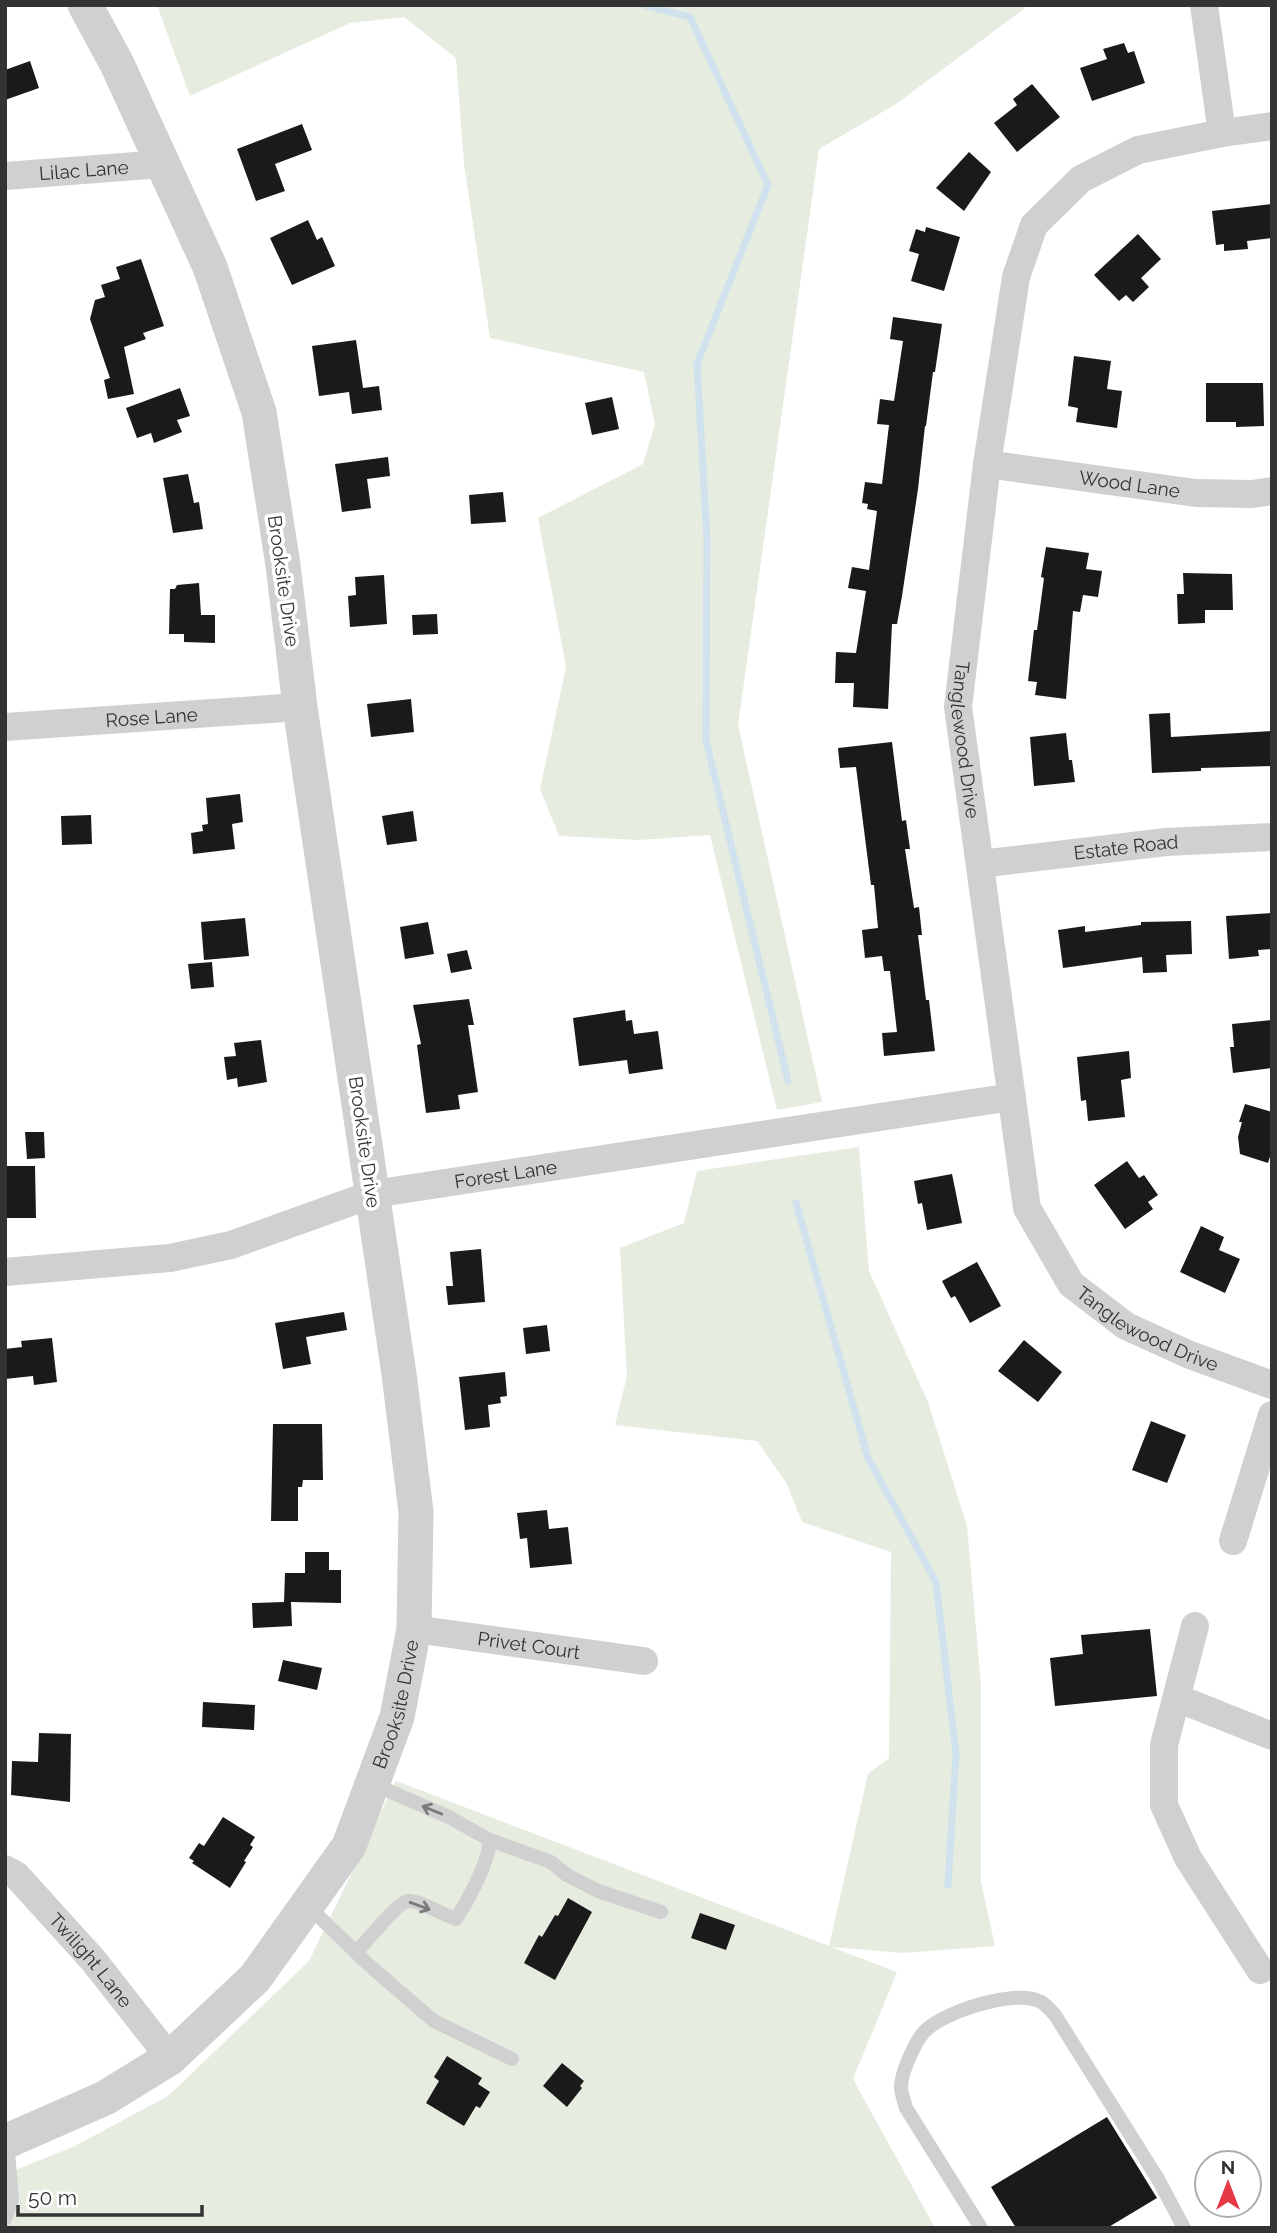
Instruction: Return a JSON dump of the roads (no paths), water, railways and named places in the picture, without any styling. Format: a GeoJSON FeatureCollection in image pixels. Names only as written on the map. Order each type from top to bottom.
{"type":"FeatureCollection","features":[{"type":"Feature","properties":{"kind":"street","name":"Brooksite Drive"},"geometry":{"type":"LineString","coordinates":[[6,2142],[105,2098],[170,2058],[255,1978],[349,1846],[397,1717],[414,1629],[416,1512],[373,1194],[259,412],[210,267],[117,64],[85,5]]}},
{"type":"Feature","properties":{"kind":"street"},"geometry":{"type":"LineString","coordinates":[[1204,5],[1222,133]]}},
{"type":"Feature","properties":{"kind":"street","name":"Tanglewood Drive"},"geometry":{"type":"LineString","coordinates":[[1272,127],[1222,133],[1138,150],[1081,179],[1034,225],[1016,277],[971,580],[958,707],[1027,1208],[1071,1283],[1126,1326],[1190,1356],[1272,1385]]}},
{"type":"Feature","properties":{"kind":"street","name":"Lilac Lane"},"geometry":{"type":"LineString","coordinates":[[5,176],[162,164]]}},
{"type":"Feature","properties":{"kind":"street","name":"Wood Lane"},"geometry":{"type":"LineString","coordinates":[[987,464],[1196,493],[1251,494],[1272,491]]}},
{"type":"Feature","properties":{"kind":"street","name":"Rose Lane"},"geometry":{"type":"LineString","coordinates":[[5,727],[300,707]]}},
{"type":"Feature","properties":{"kind":"street","name":"Estate Road"},"geometry":{"type":"LineString","coordinates":[[979,864],[1166,842],[1272,836]]}},
{"type":"Feature","properties":{"kind":"street","name":"Forest Lane"},"geometry":{"type":"LineString","coordinates":[[5,1272],[170,1258],[231,1245],[373,1194],[1012,1097]]}},
{"type":"Feature","properties":{"kind":"street"},"geometry":{"type":"LineString","coordinates":[[1233,1541],[1272,1415]]}},
{"type":"Feature","properties":{"kind":"street"},"geometry":{"type":"LineString","coordinates":[[1195,1626],[1164,1745],[1164,1805],[1188,1858],[1268,1975]]}},
{"type":"Feature","properties":{"kind":"street","name":"Privet Court"},"geometry":{"type":"LineString","coordinates":[[414,1629],[644,1661]]}},
{"type":"Feature","properties":{"kind":"street"},"geometry":{"type":"LineString","coordinates":[[1177,1698],[1272,1736]]}},
{"type":"Feature","properties":{"kind":"street","name":"Twilight Lane"},"geometry":{"type":"LineString","coordinates":[[5,1869],[16,1875],[93,1961],[170,2058]]}},
{"type":"Feature","properties":{"kind":"lane"},"geometry":{"type":"LineString","coordinates":[[372,1783],[449,1817],[490,1840],[551,1861],[567,1875],[598,1891],[661,1912]]}},
{"type":"Feature","properties":{"kind":"lane"},"geometry":{"type":"LineString","coordinates":[[356,1953],[396,1906],[407,1901],[456,1919],[482,1868],[490,1840]]}},
{"type":"Feature","properties":{"kind":"lane"},"geometry":{"type":"LineString","coordinates":[[307,1905],[356,1953],[434,2021],[512,2059]]}},
{"type":"Feature","properties":{"kind":"lane"},"geometry":{"type":"LineString","coordinates":[[981,2228],[906,2108],[901,2085],[907,2063],[923,2033],[947,2015],[975,2005],[1032,1998],[1042,2001],[1055,2015],[1158,2179],[1179,2226]]}},
{"type":"Feature","properties":{"kind":"lane"},"geometry":{"type":"LineString","coordinates":[[5,2219],[12,2199],[6,2142]]}},
{"type":"Feature","properties":{"kind":"waterway"},"geometry":{"type":"LineString","coordinates":[[644,5],[690,17],[768,185],[697,364],[707,538],[706,741],[788,1081]]}},
{"type":"Feature","properties":{"kind":"waterway"},"geometry":{"type":"LineString","coordinates":[[796,1203],[868,1458],[936,1582],[956,1754],[948,1885]]}}]}
